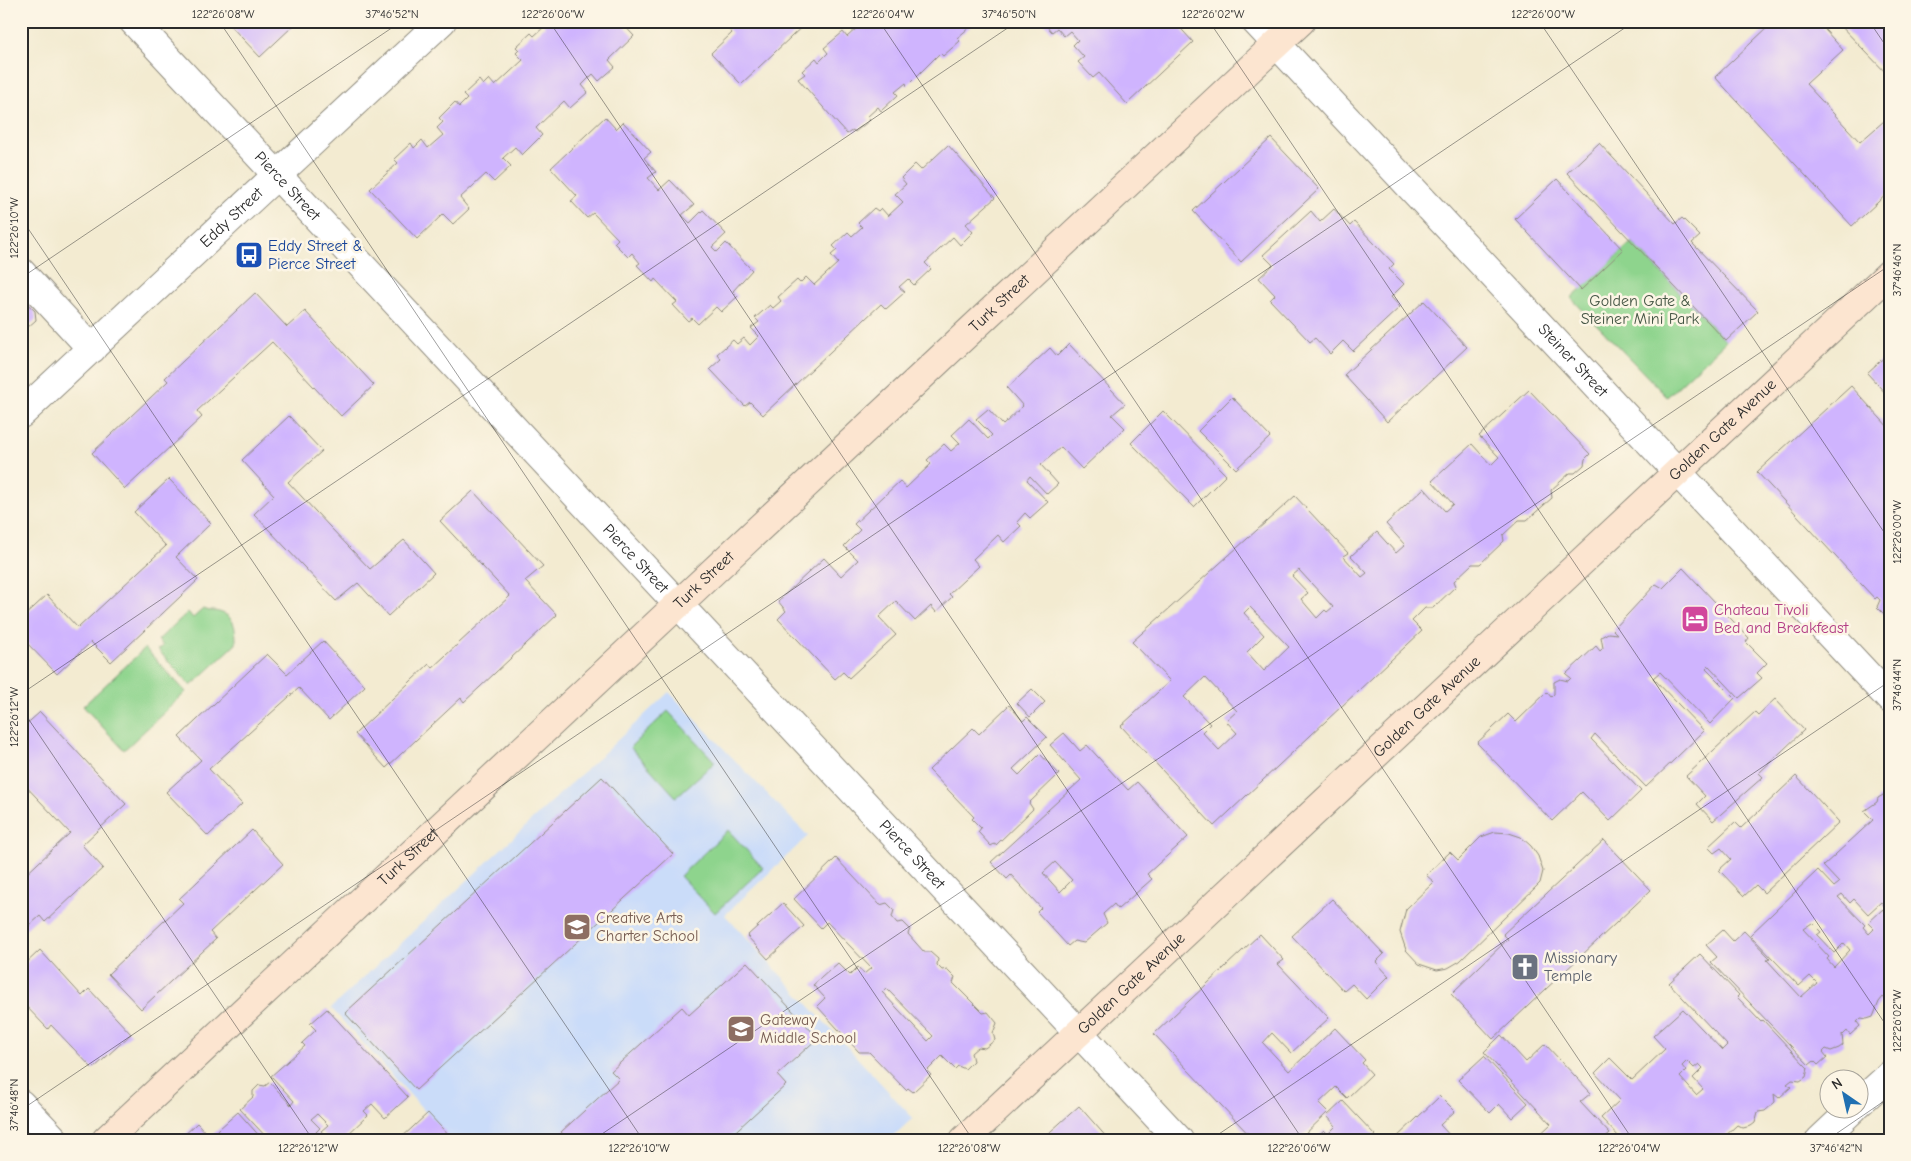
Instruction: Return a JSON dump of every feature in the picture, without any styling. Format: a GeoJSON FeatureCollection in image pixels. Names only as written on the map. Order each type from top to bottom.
{"type":"FeatureCollection","features":[{"type":"Feature","properties":{"kind":"main road","name":"Turk Street"},"geometry":{"type":"LineString","coordinates":[[106,1140],[1301,21]]}},
{"type":"Feature","properties":{"kind":"main road","name":"Golden Gate Avenue"},"geometry":{"type":"LineString","coordinates":[[964,1140],[1890,273]]}},
{"type":"Feature","properties":{"kind":"street","name":"Pierce Street"},"geometry":{"type":"LineString","coordinates":[[133,21],[1179,1140]]}},
{"type":"Feature","properties":{"kind":"street","name":"Eddy Street"},"geometry":{"type":"LineString","coordinates":[[21,414],[442,21]]}},
{"type":"Feature","properties":{"kind":"street","name":"Steiner Street"},"geometry":{"type":"LineString","coordinates":[[1255,21],[1890,699]]}},
{"type":"Feature","properties":{"kind":"street"},"geometry":{"type":"LineString","coordinates":[[21,272],[92,348]]}},
{"type":"Feature","properties":{"kind":"street"},"geometry":{"type":"LineString","coordinates":[[1868,1095],[1890,1075]]}},
{"type":"Feature","properties":{"kind":"street"},"geometry":{"type":"LineString","coordinates":[[21,1104],[55,1140]]}},
{"type":"Feature","properties":{"kind":"street"},"geometry":{"type":"LineString","coordinates":[[1820,1140],[1843,1118]]}},
{"type":"Feature","properties":{"kind":"shaded area","name":"Creative Arts Charter School"},"geometry":{"type":"Polygon","coordinates":[[[669,692],[808,836],[725,915],[913,1118],[889,1140],[451,1140],[331,1008],[669,692]]]}},
{"type":"Feature","properties":{"kind":"green space","name":"Golden Gate & Steiner Mini Park"},"geometry":{"type":"Polygon","coordinates":[[[1632,242],[1726,341],[1667,397],[1571,298],[1632,242]]]}},
{"type":"Feature","properties":{"kind":"green space"},"geometry":{"type":"Polygon","coordinates":[[[203,609],[221,613],[230,618],[235,627],[236,644],[191,686],[158,650],[163,646],[158,640],[188,612],[193,618],[203,609]]]}},
{"type":"Feature","properties":{"kind":"green space"},"geometry":{"type":"Polygon","coordinates":[[[145,648],[186,692],[124,750],[83,706],[145,648]]]}},
{"type":"Feature","properties":{"kind":"green space"},"geometry":{"type":"Polygon","coordinates":[[[668,711],[715,762],[676,797],[630,747],[668,711]]]}},
{"type":"Feature","properties":{"kind":"green space"},"geometry":{"type":"Polygon","coordinates":[[[728,830],[763,868],[715,913],[680,876],[728,830]]]}},
{"type":"Feature","properties":{"kind":"building"},"geometry":{"type":"Polygon","coordinates":[[[226,21],[289,21],[293,26],[260,57],[226,21]]]}},
{"type":"Feature","properties":{"kind":"building"},"geometry":{"type":"Polygon","coordinates":[[[544,21],[620,21],[634,36],[609,60],[615,67],[599,81],[593,74],[582,85],[588,92],[570,108],[564,101],[536,128],[542,135],[522,155],[515,147],[503,158],[511,166],[494,182],[486,174],[460,198],[469,209],[453,224],[443,214],[417,239],[370,189],[398,163],[394,159],[411,143],[414,148],[422,140],[428,148],[443,135],[437,128],[443,122],[439,118],[455,102],[459,107],[467,99],[463,95],[479,80],[483,85],[489,79],[495,86],[523,60],[516,53],[519,50],[516,47],[531,33],[534,36],[545,26],[542,23],[544,21]]]}},
{"type":"Feature","properties":{"kind":"building"},"geometry":{"type":"Polygon","coordinates":[[[721,21],[808,21],[741,84],[711,53],[732,33],[721,21]]]}},
{"type":"Feature","properties":{"kind":"building"},"geometry":{"type":"Polygon","coordinates":[[[852,21],[977,21],[957,38],[960,41],[943,56],[940,53],[907,86],[906,83],[895,92],[898,95],[881,111],[878,107],[867,117],[870,120],[855,132],[853,130],[847,134],[798,79],[805,74],[802,71],[816,58],[819,62],[828,53],[824,48],[843,32],[847,37],[858,27],[852,21]]]}},
{"type":"Feature","properties":{"kind":"building"},"geometry":{"type":"Polygon","coordinates":[[[1042,21],[1174,21],[1193,42],[1127,104],[1099,73],[1093,78],[1078,62],[1084,57],[1073,45],[1078,40],[1070,31],[1064,36],[1057,28],[1052,32],[1042,21]]]}},
{"type":"Feature","properties":{"kind":"building"},"geometry":{"type":"Polygon","coordinates":[[[1785,21],[1817,21],[1843,50],[1806,84],[1860,142],[1884,121],[1890,127],[1890,191],[1852,226],[1715,77],[1770,25],[1775,30],[1785,21]]]}},
{"type":"Feature","properties":{"kind":"building"},"geometry":{"type":"Polygon","coordinates":[[[1836,21],[1890,21],[1890,77],[1836,21]]]}},
{"type":"Feature","properties":{"kind":"building"},"geometry":{"type":"Polygon","coordinates":[[[605,117],[616,129],[623,122],[651,152],[644,158],[656,172],[648,178],[659,190],[670,180],[694,205],[682,215],[690,223],[703,210],[726,234],[712,247],[717,252],[726,243],[752,270],[733,291],[738,296],[721,312],[716,307],[698,324],[692,318],[688,321],[673,305],[677,302],[655,279],[653,282],[637,265],[640,263],[632,253],[628,257],[614,243],[618,239],[593,213],[587,218],[571,201],[577,196],[551,168],[605,117]]]}},
{"type":"Feature","properties":{"kind":"building"},"geometry":{"type":"Polygon","coordinates":[[[1271,138],[1319,189],[1241,262],[1193,211],[1271,138]]]}},
{"type":"Feature","properties":{"kind":"building"},"geometry":{"type":"Polygon","coordinates":[[[1599,143],[1675,224],[1682,218],[1700,236],[1692,243],[1758,311],[1726,341],[1567,173],[1599,143]]]}},
{"type":"Feature","properties":{"kind":"building"},"geometry":{"type":"Polygon","coordinates":[[[948,145],[995,198],[966,224],[973,232],[960,245],[953,237],[925,263],[931,269],[914,285],[908,279],[899,287],[905,292],[886,309],[881,304],[763,415],[750,402],[745,406],[710,369],[721,359],[717,354],[733,340],[737,344],[744,338],[750,345],[759,336],[751,328],[759,322],[755,318],[770,305],[773,308],[781,301],[778,297],[797,280],[800,283],[806,277],[814,285],[838,263],[831,255],[837,250],[833,246],[848,232],[852,236],[862,227],[858,223],[874,208],[878,211],[881,208],[888,216],[903,202],[895,194],[906,184],[901,178],[915,164],[921,170],[948,145]]]}},
{"type":"Feature","properties":{"kind":"building"},"geometry":{"type":"Polygon","coordinates":[[[1557,179],[1623,250],[1581,290],[1515,219],[1557,179]]]}},
{"type":"Feature","properties":{"kind":"building"},"geometry":{"type":"Polygon","coordinates":[[[1334,209],[1350,226],[1354,222],[1394,264],[1389,269],[1404,284],[1391,297],[1400,307],[1353,351],[1343,341],[1330,354],[1315,338],[1310,342],[1270,300],[1275,295],[1259,278],[1273,265],[1263,255],[1311,211],[1320,222],[1334,209]]]}},
{"type":"Feature","properties":{"kind":"building"},"geometry":{"type":"Polygon","coordinates":[[[255,293],[287,327],[305,311],[374,385],[341,416],[272,342],[197,411],[202,417],[125,489],[92,453],[168,381],[165,378],[255,293]]]}},
{"type":"Feature","properties":{"kind":"building"},"geometry":{"type":"Polygon","coordinates":[[[21,298],[35,311],[36,320],[28,327],[21,327],[21,298]]]}},
{"type":"Feature","properties":{"kind":"building"},"geometry":{"type":"Polygon","coordinates":[[[1424,301],[1467,347],[1387,422],[1344,375],[1424,301]]]}},
{"type":"Feature","properties":{"kind":"building"},"geometry":{"type":"Polygon","coordinates":[[[1069,344],[1125,404],[1112,415],[1125,428],[1082,469],[1061,447],[1041,465],[1058,484],[1047,494],[1030,476],[1027,480],[1048,502],[1030,518],[1025,513],[1017,522],[1021,526],[1004,542],[998,535],[973,559],[979,566],[949,594],[952,597],[936,612],[931,606],[915,621],[896,601],[879,617],[896,635],[849,678],[843,672],[835,679],[778,619],[786,611],[778,601],[824,558],[841,576],[858,560],[844,546],[860,530],[854,524],[900,481],[906,488],[931,464],[927,460],[944,444],[951,451],[960,443],[952,435],[969,419],[988,439],[992,435],[976,419],[988,409],[1003,425],[1023,406],[1007,388],[1050,348],[1057,356],[1069,344]]]}},
{"type":"Feature","properties":{"kind":"building"},"geometry":{"type":"Polygon","coordinates":[[[1890,352],[1890,395],[1888,396],[1867,373],[1890,352]]]}},
{"type":"Feature","properties":{"kind":"building"},"geometry":{"type":"Polygon","coordinates":[[[1851,386],[1890,429],[1890,616],[1887,617],[1877,607],[1880,600],[1877,597],[1875,599],[1757,472],[1851,386]]]}},
{"type":"Feature","properties":{"kind":"building"},"geometry":{"type":"Polygon","coordinates":[[[1529,390],[1590,454],[1585,459],[1584,465],[1575,473],[1570,473],[1551,490],[1552,498],[1527,520],[1519,520],[1503,535],[1504,541],[1480,564],[1472,564],[1454,581],[1456,586],[1433,608],[1425,608],[1412,621],[1422,631],[1214,826],[1121,726],[1170,681],[1132,642],[1295,496],[1348,553],[1343,556],[1362,577],[1367,573],[1351,556],[1377,532],[1396,553],[1405,545],[1386,524],[1424,488],[1445,511],[1453,504],[1432,481],[1472,444],[1491,465],[1499,457],[1479,436],[1529,390]],[[1299,570],[1292,576],[1308,593],[1301,599],[1317,618],[1325,610],[1327,612],[1333,607],[1299,570]],[[1250,607],[1244,613],[1264,635],[1247,652],[1264,671],[1289,647],[1250,607]],[[1205,677],[1184,697],[1210,724],[1202,732],[1219,750],[1237,733],[1226,721],[1237,711],[1205,677]]]}},
{"type":"Feature","properties":{"kind":"building"},"geometry":{"type":"Polygon","coordinates":[[[1232,397],[1270,437],[1236,469],[1198,431],[1232,397]]]}},
{"type":"Feature","properties":{"kind":"building"},"geometry":{"type":"Polygon","coordinates":[[[1163,411],[1226,475],[1194,507],[1131,443],[1163,411]]]}},
{"type":"Feature","properties":{"kind":"building"},"geometry":{"type":"Polygon","coordinates":[[[289,416],[322,451],[288,482],[370,569],[404,540],[434,573],[388,616],[358,583],[336,601],[254,514],[274,495],[242,460],[289,416]]]}},
{"type":"Feature","properties":{"kind":"building"},"geometry":{"type":"Polygon","coordinates":[[[169,479],[211,523],[176,557],[198,580],[111,662],[91,642],[57,674],[21,637],[21,619],[47,595],[78,628],[166,546],[134,512],[169,479]]]}},
{"type":"Feature","properties":{"kind":"building"},"geometry":{"type":"Polygon","coordinates":[[[473,491],[543,566],[525,581],[557,615],[464,702],[461,698],[386,768],[355,734],[429,664],[432,668],[510,596],[440,521],[473,491]]]}},
{"type":"Feature","properties":{"kind":"building"},"geometry":{"type":"Polygon","coordinates":[[[1683,568],[1749,638],[1746,642],[1767,663],[1757,673],[1762,678],[1739,698],[1709,666],[1706,669],[1735,698],[1710,724],[1660,672],[1653,678],[1704,731],[1646,787],[1595,734],[1591,739],[1641,791],[1610,821],[1582,792],[1552,821],[1477,743],[1508,714],[1516,722],[1547,692],[1551,697],[1554,694],[1554,682],[1560,679],[1568,681],[1571,678],[1566,674],[1596,646],[1600,651],[1603,648],[1601,637],[1608,633],[1617,634],[1613,630],[1656,584],[1663,588],[1683,568]]]}},
{"type":"Feature","properties":{"kind":"building"},"geometry":{"type":"Polygon","coordinates":[[[323,641],[365,686],[329,720],[299,688],[209,769],[242,804],[208,836],[166,792],[201,760],[179,737],[267,654],[287,674],[323,641]]]}},
{"type":"Feature","properties":{"kind":"building"},"geometry":{"type":"Polygon","coordinates":[[[1032,689],[1045,702],[1030,717],[1017,703],[1032,689]]]}},
{"type":"Feature","properties":{"kind":"building"},"geometry":{"type":"Polygon","coordinates":[[[1775,699],[1804,730],[1759,773],[1763,777],[1713,821],[1697,804],[1705,796],[1686,776],[1755,712],[1758,715],[1775,699]]]}},
{"type":"Feature","properties":{"kind":"building"},"geometry":{"type":"Polygon","coordinates":[[[1009,705],[1023,721],[1027,717],[1047,737],[1013,769],[1019,775],[1040,754],[1059,774],[1029,803],[1033,809],[996,845],[991,846],[978,832],[981,828],[972,819],[974,817],[929,770],[973,728],[979,734],[1009,705]]]}},
{"type":"Feature","properties":{"kind":"building"},"geometry":{"type":"Polygon","coordinates":[[[40,712],[126,804],[82,845],[103,868],[45,922],[40,916],[21,933],[21,879],[70,833],[21,781],[21,729],[40,712]]]}},
{"type":"Feature","properties":{"kind":"building"},"geometry":{"type":"Polygon","coordinates":[[[1064,733],[1080,751],[1087,745],[1128,790],[1137,782],[1188,837],[1147,874],[1152,879],[1118,909],[1114,904],[1103,914],[1107,923],[1084,943],[1074,941],[1068,946],[1037,912],[1041,908],[1011,875],[1007,879],[991,862],[1081,780],[1050,745],[1064,733]],[[1055,862],[1043,873],[1060,892],[1072,880],[1055,862]]]}},
{"type":"Feature","properties":{"kind":"building"},"geometry":{"type":"Polygon","coordinates":[[[1796,776],[1839,822],[1764,893],[1756,885],[1744,896],[1719,870],[1731,859],[1721,848],[1714,853],[1708,847],[1735,822],[1741,828],[1796,776]]]}},
{"type":"Feature","properties":{"kind":"building"},"geometry":{"type":"Polygon","coordinates":[[[602,777],[673,854],[416,1090],[345,1013],[602,777]]]}},
{"type":"Feature","properties":{"kind":"building"},"geometry":{"type":"Polygon","coordinates":[[[1890,791],[1890,912],[1881,902],[1868,914],[1854,899],[1850,903],[1842,894],[1838,897],[1865,925],[1863,927],[1869,934],[1874,929],[1868,923],[1883,909],[1890,916],[1890,999],[1887,1001],[1883,997],[1873,1017],[1861,1018],[1857,1022],[1860,1026],[1850,1035],[1847,1031],[1842,1034],[1843,1045],[1831,1051],[1826,1049],[1823,1052],[1827,1057],[1818,1065],[1814,1061],[1809,1065],[1711,962],[1717,957],[1706,945],[1723,930],[1733,941],[1744,931],[1770,958],[1767,960],[1801,997],[1817,983],[1810,976],[1799,986],[1750,935],[1818,870],[1834,887],[1839,883],[1823,866],[1873,820],[1864,811],[1877,802],[1878,798],[1890,791]],[[1812,923],[1803,929],[1829,957],[1827,959],[1834,967],[1850,950],[1844,943],[1834,953],[1817,935],[1821,932],[1812,923]]]}},
{"type":"Feature","properties":{"kind":"building"},"geometry":{"type":"Polygon","coordinates":[[[252,830],[283,864],[210,932],[216,939],[141,1009],[108,974],[183,903],[179,899],[252,830]]]}},
{"type":"Feature","properties":{"kind":"building"},"geometry":{"type":"Polygon","coordinates":[[[1495,832],[1509,833],[1521,837],[1531,846],[1538,856],[1543,871],[1540,883],[1460,961],[1448,968],[1437,970],[1419,964],[1406,950],[1400,932],[1406,909],[1434,882],[1426,875],[1450,852],[1458,860],[1481,837],[1495,832]]]}},
{"type":"Feature","properties":{"kind":"building","name":"Missionary Temple"},"geometry":{"type":"Polygon","coordinates":[[[1604,840],[1651,890],[1493,1039],[1451,994],[1508,939],[1503,934],[1604,840]]]}},
{"type":"Feature","properties":{"kind":"building"},"geometry":{"type":"Polygon","coordinates":[[[836,858],[880,905],[887,903],[894,910],[892,917],[897,923],[903,922],[910,929],[908,934],[924,952],[930,952],[938,959],[937,965],[942,970],[947,969],[955,977],[953,983],[983,1013],[988,1012],[997,1023],[993,1033],[995,1040],[985,1048],[978,1047],[971,1053],[973,1061],[965,1069],[958,1066],[955,1069],[942,1056],[927,1071],[931,1075],[913,1092],[908,1088],[906,1090],[869,1052],[859,1052],[817,1006],[825,998],[813,985],[838,963],[850,975],[858,967],[864,974],[871,968],[827,922],[821,928],[794,899],[836,858]],[[886,988],[882,992],[928,1041],[933,1036],[886,988]]]}},
{"type":"Feature","properties":{"kind":"building"},"geometry":{"type":"Polygon","coordinates":[[[1332,899],[1384,954],[1376,962],[1389,976],[1366,999],[1352,984],[1344,991],[1292,936],[1332,899]]]}},
{"type":"Feature","properties":{"kind":"building"},"geometry":{"type":"Polygon","coordinates":[[[783,903],[804,926],[768,959],[747,936],[783,903]]]}},
{"type":"Feature","properties":{"kind":"building"},"geometry":{"type":"Polygon","coordinates":[[[1260,934],[1284,960],[1278,964],[1329,1018],[1291,1053],[1272,1033],[1263,1043],[1289,1071],[1335,1028],[1365,1060],[1362,1063],[1372,1074],[1347,1098],[1336,1087],[1319,1103],[1328,1112],[1299,1140],[1254,1140],[1154,1034],[1260,934]]]}},
{"type":"Feature","properties":{"kind":"building"},"geometry":{"type":"Polygon","coordinates":[[[40,950],[82,996],[89,989],[131,1034],[93,1069],[51,1025],[48,1029],[21,1001],[21,968],[40,950]]]}},
{"type":"Feature","properties":{"kind":"building"},"geometry":{"type":"Polygon","coordinates":[[[1700,954],[1739,995],[1737,997],[1761,1022],[1763,1020],[1808,1068],[1806,1077],[1800,1081],[1792,1080],[1787,1084],[1791,1087],[1779,1098],[1774,1094],[1775,1102],[1765,1111],[1758,1112],[1755,1123],[1751,1126],[1743,1128],[1737,1125],[1721,1140],[1622,1140],[1601,1118],[1620,1100],[1595,1073],[1610,1058],[1632,1080],[1665,1049],[1653,1036],[1683,1009],[1722,1050],[1727,1045],[1669,983],[1700,954]],[[1687,1061],[1682,1066],[1686,1071],[1680,1077],[1696,1095],[1703,1089],[1693,1078],[1703,1068],[1699,1064],[1694,1068],[1687,1061]]]}},
{"type":"Feature","properties":{"kind":"building"},"geometry":{"type":"Polygon","coordinates":[[[747,962],[818,1038],[777,1075],[786,1085],[726,1140],[569,1140],[561,1132],[619,1079],[611,1071],[682,1007],[689,1015],[747,962]]]}},
{"type":"Feature","properties":{"kind":"building"},"geometry":{"type":"Polygon","coordinates":[[[327,1009],[408,1097],[385,1118],[372,1104],[364,1111],[368,1115],[342,1140],[329,1140],[321,1131],[328,1125],[317,1114],[311,1119],[320,1128],[316,1132],[322,1140],[269,1140],[240,1109],[253,1097],[253,1091],[259,1085],[265,1086],[270,1082],[291,1105],[294,1101],[271,1076],[305,1046],[302,1043],[316,1030],[310,1024],[327,1009]]]}},
{"type":"Feature","properties":{"kind":"building"},"geometry":{"type":"Polygon","coordinates":[[[1501,1035],[1526,1062],[1545,1044],[1591,1093],[1580,1102],[1610,1134],[1603,1140],[1534,1140],[1551,1124],[1484,1052],[1501,1035]]]}},
{"type":"Feature","properties":{"kind":"building"},"geometry":{"type":"Polygon","coordinates":[[[1484,1056],[1528,1103],[1512,1118],[1499,1104],[1490,1113],[1458,1080],[1484,1056]]]}},
{"type":"Feature","properties":{"kind":"building"},"geometry":{"type":"Polygon","coordinates":[[[1440,1096],[1455,1111],[1440,1125],[1454,1140],[1394,1140],[1440,1096]]]}},
{"type":"Feature","properties":{"kind":"building"},"geometry":{"type":"Polygon","coordinates":[[[1343,1101],[1375,1135],[1370,1140],[1313,1140],[1324,1130],[1328,1134],[1336,1126],[1327,1116],[1343,1101]]]}},
{"type":"Feature","properties":{"kind":"building"},"geometry":{"type":"Polygon","coordinates":[[[1079,1106],[1109,1140],[1041,1140],[1079,1106]]]}},
{"type":"Feature","properties":{"kind":"building"},"geometry":{"type":"Polygon","coordinates":[[[238,1112],[263,1140],[179,1140],[197,1123],[210,1137],[238,1112]]]}},
{"type":"Feature","properties":{"kind":"building"},"geometry":{"type":"Polygon","coordinates":[[[428,1113],[453,1140],[399,1140],[428,1113]]]}},
{"type":"Feature","properties":{"kind":"place","name":"Eddy Street & Pierce Street"},"geometry":{"type":"Point","coordinates":[249,255]}},
{"type":"Feature","properties":{"kind":"place","name":"Chateau Tivoli Bed and Breakfeast"},"geometry":{"type":"Point","coordinates":[1695,619]}},
{"type":"Feature","properties":{"kind":"place","name":"Creative Arts Charter School"},"geometry":{"type":"Point","coordinates":[577,927]}},
{"type":"Feature","properties":{"kind":"place","name":"Missionary Temple"},"geometry":{"type":"Point","coordinates":[1525,967]}},
{"type":"Feature","properties":{"kind":"place","name":"Gateway Middle School"},"geometry":{"type":"Point","coordinates":[741,1029]}}]}
